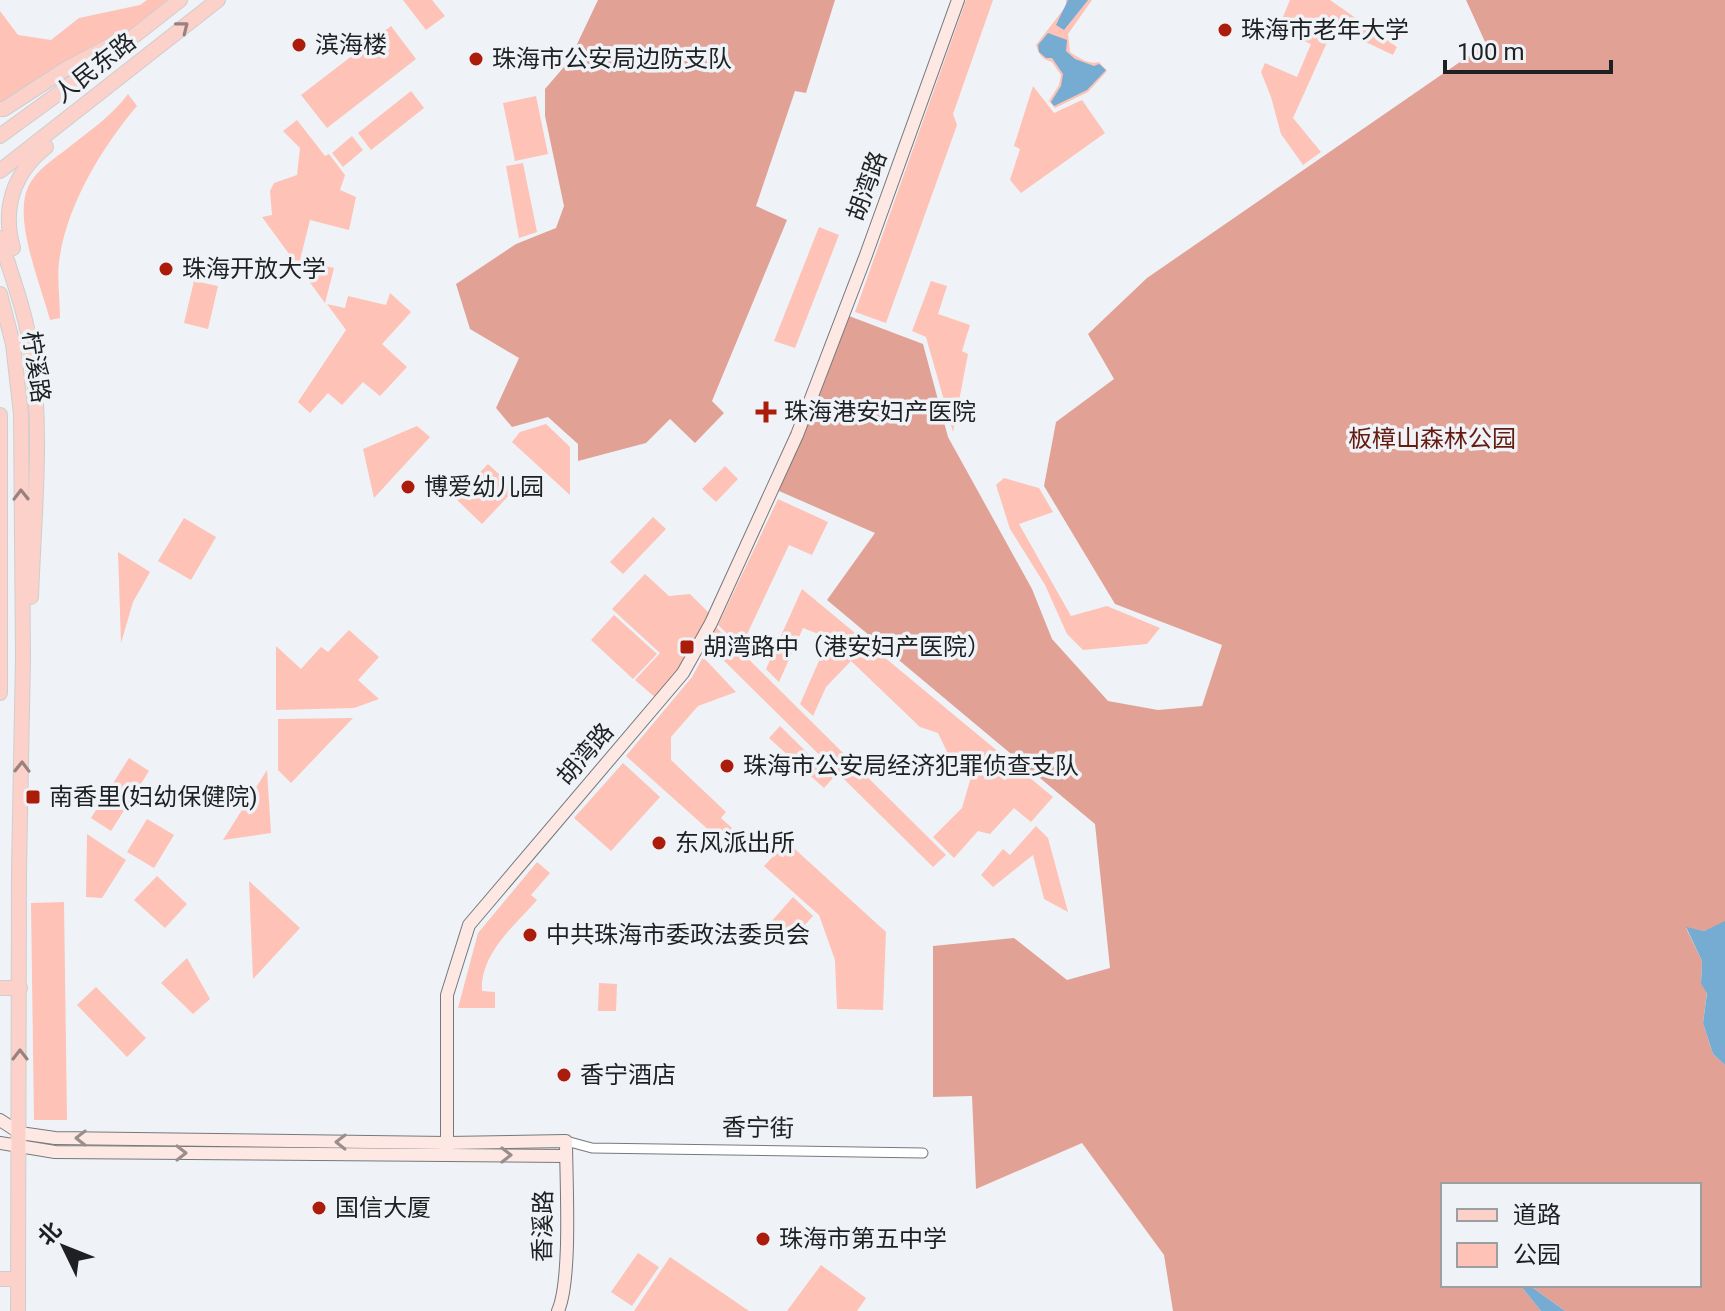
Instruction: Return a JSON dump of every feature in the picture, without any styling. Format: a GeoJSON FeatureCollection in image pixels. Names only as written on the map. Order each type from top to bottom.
{"type":"FeatureCollection","features":[{"type":"Feature","properties":{"kind":"main road","name":"人民东路"},"geometry":{"type":"LineString","coordinates":[[0,136],[180,0]]}},
{"type":"Feature","properties":{"kind":"main road","name":"人民东路"},"geometry":{"type":"LineString","coordinates":[[0,171],[218,0]]}},
{"type":"Feature","properties":{"kind":"main road"},"geometry":{"type":"LineString","coordinates":[[0,109],[141,29]]}},
{"type":"Feature","properties":{"kind":"main road"},"geometry":{"type":"LineString","coordinates":[[23,657],[31,605],[38,436],[22,281],[7,226],[10,195],[34,156],[81,119],[104,89],[92,69]]}},
{"type":"Feature","properties":{"kind":"main road"},"geometry":{"type":"LineString","coordinates":[[1,244],[25,319]]}},
{"type":"Feature","properties":{"kind":"main road","name":"柠溪路"},"geometry":{"type":"LineString","coordinates":[[0,294],[13,344],[21,414],[23,657],[18,1311]]}},
{"type":"Feature","properties":{"kind":"main road","name":"柠溪路"},"geometry":{"type":"LineString","coordinates":[[0,415],[0,693]]}},
{"type":"Feature","properties":{"kind":"main road"},"geometry":{"type":"LineString","coordinates":[[0,988],[20,988]]}},
{"type":"Feature","properties":{"kind":"main road"},"geometry":{"type":"LineString","coordinates":[[0,1279],[18,1279]]}},
{"type":"Feature","properties":{"kind":"street","name":"胡湾路"},"geometry":{"type":"LineString","coordinates":[[447,1148],[447,995],[469,925],[683,673],[711,623],[797,435],[958,0]]}},
{"type":"Feature","properties":{"kind":"street"},"geometry":{"type":"LineString","coordinates":[[0,1120],[20,1140],[55,1152],[447,1148]]}},
{"type":"Feature","properties":{"kind":"street"},"geometry":{"type":"LineString","coordinates":[[0,1143],[20,1140]]}},
{"type":"Feature","properties":{"kind":"street","name":"香宁街"},"geometry":{"type":"LineString","coordinates":[[447,1148],[566,1141],[592,1148],[923,1153]]}},
{"type":"Feature","properties":{"kind":"street","name":"香溪路"},"geometry":{"type":"LineString","coordinates":[[558,1311],[562,1302],[565,1259],[566,1141]]}},
{"type":"Feature","properties":{"kind":"street","name":"香宁街"},"geometry":{"type":"LineString","coordinates":[[447,1148],[566,1156],[592,1148]]}},
{"type":"Feature","properties":{"kind":"green space"},"geometry":{"type":"Polygon","coordinates":[[[147,0],[175,0],[111,42],[0,106],[0,11],[18,35],[51,40],[79,18],[140,5],[147,0]]]}},
{"type":"Feature","properties":{"kind":"green space"},"geometry":{"type":"Polygon","coordinates":[[[403,0],[432,0],[445,16],[426,30],[403,0]]]}},
{"type":"Feature","properties":{"kind":"green space"},"geometry":{"type":"Polygon","coordinates":[[[598,0],[835,0],[806,93],[795,91],[756,206],[787,220],[712,401],[724,413],[695,443],[670,419],[646,443],[578,461],[578,444],[548,417],[512,427],[496,408],[519,358],[470,329],[456,284],[516,244],[556,228],[564,206],[545,116],[545,89],[569,61],[598,0]]]}},
{"type":"Feature","properties":{"kind":"green space"},"geometry":{"type":"Polygon","coordinates":[[[966,0],[993,0],[953,114],[957,125],[886,323],[855,312],[966,0]]]}},
{"type":"Feature","properties":{"kind":"green space"},"geometry":{"type":"Polygon","coordinates":[[[1066,0],[1092,0],[1068,34],[1070,52],[1088,62],[1099,62],[1107,71],[1088,92],[1055,108],[1049,101],[1061,75],[1052,62],[1041,56],[1036,45],[1066,6],[1066,0]]]}},
{"type":"Feature","properties":{"kind":"green space"},"geometry":{"type":"Polygon","coordinates":[[[1290,0],[1330,0],[1397,47],[1393,55],[1334,27],[1293,118],[1321,152],[1303,165],[1281,134],[1261,72],[1265,63],[1297,77],[1311,44],[1278,29],[1290,0]]]}},
{"type":"Feature","properties":{"kind":"green space","name":"板樟山森林公园"},"geometry":{"type":"Polygon","coordinates":[[[1466,0],[1725,0],[1725,922],[1704,931],[1686,928],[1702,961],[1701,984],[1707,992],[1703,1023],[1713,1054],[1725,1065],[1725,1311],[1565,1311],[1532,1287],[1701,1287],[1701,1183],[1441,1183],[1441,1287],[1522,1287],[1541,1311],[1173,1311],[1164,1255],[1082,1143],[976,1189],[972,1096],[933,1097],[933,946],[1014,938],[1067,980],[1110,968],[1095,824],[827,600],[875,533],[779,491],[849,316],[923,344],[948,437],[1032,589],[1052,639],[1108,701],[1158,710],[1202,706],[1222,645],[1115,604],[1044,486],[1056,422],[1114,379],[1088,334],[1147,278],[1486,44],[1466,0]]]}},
{"type":"Feature","properties":{"kind":"green space"},"geometry":{"type":"Polygon","coordinates":[[[391,26],[416,59],[327,128],[301,95],[391,26]]]}},
{"type":"Feature","properties":{"kind":"green space"},"geometry":{"type":"Polygon","coordinates":[[[1033,86],[1054,113],[1082,100],[1105,133],[1021,193],[1010,180],[1020,149],[1014,146],[1033,86]]]}},
{"type":"Feature","properties":{"kind":"green space"},"geometry":{"type":"Polygon","coordinates":[[[411,91],[424,108],[371,150],[358,133],[411,91]]]}},
{"type":"Feature","properties":{"kind":"green space"},"geometry":{"type":"Polygon","coordinates":[[[128,94],[137,106],[99,159],[69,220],[59,262],[60,318],[50,320],[26,234],[24,201],[28,187],[40,170],[108,116],[128,94]]]}},
{"type":"Feature","properties":{"kind":"green space"},"geometry":{"type":"Polygon","coordinates":[[[536,96],[548,154],[515,161],[503,103],[536,96]]]}},
{"type":"Feature","properties":{"kind":"green space"},"geometry":{"type":"Polygon","coordinates":[[[297,120],[325,156],[329,154],[345,175],[340,190],[356,197],[349,230],[310,220],[300,260],[334,268],[325,303],[262,217],[272,215],[270,191],[274,183],[297,175],[300,148],[283,131],[297,120]]]}},
{"type":"Feature","properties":{"kind":"green space"},"geometry":{"type":"Polygon","coordinates":[[[352,136],[363,150],[343,167],[332,153],[352,136]]]}},
{"type":"Feature","properties":{"kind":"green space"},"geometry":{"type":"Polygon","coordinates":[[[523,163],[537,232],[519,238],[506,166],[523,163]]]}},
{"type":"Feature","properties":{"kind":"green space"},"geometry":{"type":"Polygon","coordinates":[[[819,227],[839,235],[795,348],[774,341],[819,227]]]}},
{"type":"Feature","properties":{"kind":"green space"},"geometry":{"type":"Polygon","coordinates":[[[194,281],[218,286],[208,329],[184,323],[194,281]]]}},
{"type":"Feature","properties":{"kind":"green space"},"geometry":{"type":"Polygon","coordinates":[[[931,281],[947,286],[938,314],[970,325],[962,351],[968,354],[953,432],[926,337],[912,331],[931,281]]]}},
{"type":"Feature","properties":{"kind":"green space"},"geometry":{"type":"Polygon","coordinates":[[[390,293],[411,312],[382,344],[407,367],[380,396],[363,382],[342,405],[328,393],[310,413],[298,402],[346,330],[327,304],[345,308],[348,296],[386,305],[390,293]]]}},
{"type":"Feature","properties":{"kind":"green space"},"geometry":{"type":"Polygon","coordinates":[[[546,424],[570,447],[570,495],[512,442],[520,432],[546,424]]]}},
{"type":"Feature","properties":{"kind":"green space"},"geometry":{"type":"Polygon","coordinates":[[[417,426],[430,437],[374,498],[363,449],[417,426]]]}},
{"type":"Feature","properties":{"kind":"green space"},"geometry":{"type":"Polygon","coordinates":[[[488,464],[515,489],[482,524],[455,498],[488,464]]]}},
{"type":"Feature","properties":{"kind":"green space"},"geometry":{"type":"Polygon","coordinates":[[[725,466],[738,479],[716,502],[702,489],[725,466]]]}},
{"type":"Feature","properties":{"kind":"green space"},"geometry":{"type":"Polygon","coordinates":[[[1004,478],[1039,488],[1053,512],[1019,524],[1071,616],[1107,606],[1160,628],[1147,644],[1083,650],[1067,634],[1045,585],[1010,529],[996,485],[1004,478]]]}},
{"type":"Feature","properties":{"kind":"green space"},"geometry":{"type":"Polygon","coordinates":[[[778,499],[828,522],[812,555],[789,545],[741,647],[718,625],[778,499]]]}},
{"type":"Feature","properties":{"kind":"green space"},"geometry":{"type":"Polygon","coordinates":[[[653,517],[666,529],[623,574],[610,562],[653,517]]]}},
{"type":"Feature","properties":{"kind":"green space"},"geometry":{"type":"Polygon","coordinates":[[[184,518],[216,537],[191,580],[158,561],[184,518]]]}},
{"type":"Feature","properties":{"kind":"green space"},"geometry":{"type":"Polygon","coordinates":[[[118,552],[150,572],[133,602],[121,643],[118,552]]]}},
{"type":"Feature","properties":{"kind":"green space"},"geometry":{"type":"Polygon","coordinates":[[[645,574],[669,596],[690,594],[712,616],[681,672],[657,699],[635,680],[660,653],[612,609],[645,574]]]}},
{"type":"Feature","properties":{"kind":"green space"},"geometry":{"type":"Polygon","coordinates":[[[802,589],[1053,797],[1031,822],[1014,808],[990,834],[978,831],[954,858],[933,837],[962,808],[974,767],[950,758],[938,733],[920,727],[851,661],[826,687],[813,716],[800,704],[829,638],[803,628],[779,682],[766,669],[802,589]]]}},
{"type":"Feature","properties":{"kind":"green space"},"geometry":{"type":"Polygon","coordinates":[[[614,615],[657,654],[633,679],[591,640],[614,615]]]}},
{"type":"Feature","properties":{"kind":"green space"},"geometry":{"type":"Polygon","coordinates":[[[714,625],[946,855],[933,867],[705,642],[714,625]]]}},
{"type":"Feature","properties":{"kind":"green space"},"geometry":{"type":"Polygon","coordinates":[[[349,630],[379,657],[358,680],[379,699],[354,708],[276,710],[276,646],[301,669],[321,647],[328,652],[349,630]]]}},
{"type":"Feature","properties":{"kind":"green space"},"geometry":{"type":"Polygon","coordinates":[[[703,657],[736,692],[698,706],[671,737],[671,760],[726,812],[721,818],[732,828],[721,841],[626,756],[692,677],[703,657]]]}},
{"type":"Feature","properties":{"kind":"green space"},"geometry":{"type":"Polygon","coordinates":[[[353,718],[291,783],[278,770],[278,719],[353,718]]]}},
{"type":"Feature","properties":{"kind":"green space"},"geometry":{"type":"Polygon","coordinates":[[[780,726],[833,778],[824,788],[769,738],[780,726]]]}},
{"type":"Feature","properties":{"kind":"green space"},"geometry":{"type":"Polygon","coordinates":[[[129,758],[149,771],[111,831],[91,818],[129,758]]]}},
{"type":"Feature","properties":{"kind":"green space"},"geometry":{"type":"Polygon","coordinates":[[[623,763],[660,797],[611,851],[574,818],[623,763]]]}},
{"type":"Feature","properties":{"kind":"green space"},"geometry":{"type":"Polygon","coordinates":[[[267,770],[271,833],[223,840],[267,770]]]}},
{"type":"Feature","properties":{"kind":"green space"},"geometry":{"type":"Polygon","coordinates":[[[147,819],[174,835],[154,868],[127,852],[147,819]]]}},
{"type":"Feature","properties":{"kind":"green space"},"geometry":{"type":"Polygon","coordinates":[[[1036,826],[1048,838],[1068,912],[1044,899],[1033,855],[993,887],[981,875],[1003,849],[1010,855],[1036,826]]]}},
{"type":"Feature","properties":{"kind":"green space"},"geometry":{"type":"Polygon","coordinates":[[[87,834],[126,860],[102,898],[86,897],[87,834]]]}},
{"type":"Feature","properties":{"kind":"green space"},"geometry":{"type":"Polygon","coordinates":[[[787,842],[886,932],[883,1010],[837,1009],[835,960],[819,915],[764,866],[787,842]]]}},
{"type":"Feature","properties":{"kind":"green space"},"geometry":{"type":"Polygon","coordinates":[[[537,862],[550,873],[531,895],[537,900],[492,953],[483,978],[482,991],[495,992],[495,1008],[458,1008],[478,933],[537,862]]]}},
{"type":"Feature","properties":{"kind":"green space"},"geometry":{"type":"Polygon","coordinates":[[[157,876],[187,904],[165,928],[134,900],[157,876]]]}},
{"type":"Feature","properties":{"kind":"green space"},"geometry":{"type":"Polygon","coordinates":[[[249,881],[300,928],[253,979],[249,881]]]}},
{"type":"Feature","properties":{"kind":"green space"},"geometry":{"type":"Polygon","coordinates":[[[793,897],[813,916],[791,940],[771,922],[793,897]]]}},
{"type":"Feature","properties":{"kind":"green space"},"geometry":{"type":"Polygon","coordinates":[[[64,902],[67,1120],[34,1120],[31,903],[64,902]]]}},
{"type":"Feature","properties":{"kind":"green space"},"geometry":{"type":"Polygon","coordinates":[[[187,958],[210,999],[193,1014],[161,983],[187,958]]]}},
{"type":"Feature","properties":{"kind":"green space"},"geometry":{"type":"Polygon","coordinates":[[[599,983],[617,984],[616,1011],[598,1011],[599,983]]]}},
{"type":"Feature","properties":{"kind":"green space"},"geometry":{"type":"Polygon","coordinates":[[[96,987],[146,1038],[127,1057],[77,1005],[96,987]]]}},
{"type":"Feature","properties":{"kind":"green space"},"geometry":{"type":"Polygon","coordinates":[[[638,1253],[659,1267],[632,1306],[611,1292],[638,1253]]]}},
{"type":"Feature","properties":{"kind":"green space"},"geometry":{"type":"Polygon","coordinates":[[[670,1257],[749,1311],[634,1311],[670,1257]]]}},
{"type":"Feature","properties":{"kind":"green space"},"geometry":{"type":"Polygon","coordinates":[[[821,1265],[866,1298],[857,1311],[787,1311],[821,1265]]]}},
{"type":"Feature","properties":{"kind":"water"},"geometry":{"type":"Polygon","coordinates":[[[1068,0],[1088,0],[1064,30],[1056,25],[1068,0]]]}},
{"type":"Feature","properties":{"kind":"water"},"geometry":{"type":"Polygon","coordinates":[[[1048,33],[1067,40],[1066,51],[1075,59],[1094,66],[1099,64],[1106,70],[1087,90],[1054,106],[1051,102],[1061,86],[1063,74],[1052,58],[1046,58],[1039,52],[1038,45],[1048,33]]]}},
{"type":"Feature","properties":{"kind":"water"},"geometry":{"type":"Polygon","coordinates":[[[1725,921],[1725,1065],[1713,1054],[1703,1023],[1707,993],[1701,984],[1702,961],[1686,927],[1704,931],[1725,921]]]}},
{"type":"Feature","properties":{"kind":"water"},"geometry":{"type":"Polygon","coordinates":[[[1522,1287],[1532,1287],[1565,1311],[1541,1311],[1522,1287]]]}},
{"type":"Feature","properties":{"kind":"place","name":"珠海市老年大学"},"geometry":{"type":"Point","coordinates":[1225,30]}},
{"type":"Feature","properties":{"kind":"place","name":"滨海楼"},"geometry":{"type":"Point","coordinates":[299,45]}},
{"type":"Feature","properties":{"kind":"place","name":"珠海市公安局边防支队"},"geometry":{"type":"Point","coordinates":[476,59]}},
{"type":"Feature","properties":{"kind":"place","name":"珠海开放大学"},"geometry":{"type":"Point","coordinates":[166,269]}},
{"type":"Feature","properties":{"kind":"place","name":"珠海港安妇产医院"},"geometry":{"type":"Point","coordinates":[766,412]}},
{"type":"Feature","properties":{"kind":"place","name":"博爱幼儿园"},"geometry":{"type":"Point","coordinates":[408,487]}},
{"type":"Feature","properties":{"kind":"place","name":"胡湾路中（港安妇产医院）"},"geometry":{"type":"Point","coordinates":[687,647]}},
{"type":"Feature","properties":{"kind":"place","name":"珠海市公安局经济犯罪侦查支队"},"geometry":{"type":"Point","coordinates":[727,766]}},
{"type":"Feature","properties":{"kind":"place","name":"南香里(妇幼保健院)"},"geometry":{"type":"Point","coordinates":[33,797]}},
{"type":"Feature","properties":{"kind":"place","name":"东风派出所"},"geometry":{"type":"Point","coordinates":[659,843]}},
{"type":"Feature","properties":{"kind":"place","name":"中共珠海市委政法委员会"},"geometry":{"type":"Point","coordinates":[530,935]}},
{"type":"Feature","properties":{"kind":"place","name":"香宁酒店"},"geometry":{"type":"Point","coordinates":[564,1075]}},
{"type":"Feature","properties":{"kind":"place","name":"国信大厦"},"geometry":{"type":"Point","coordinates":[319,1208]}},
{"type":"Feature","properties":{"kind":"place","name":"珠海市第五中学"},"geometry":{"type":"Point","coordinates":[763,1239]}}]}
